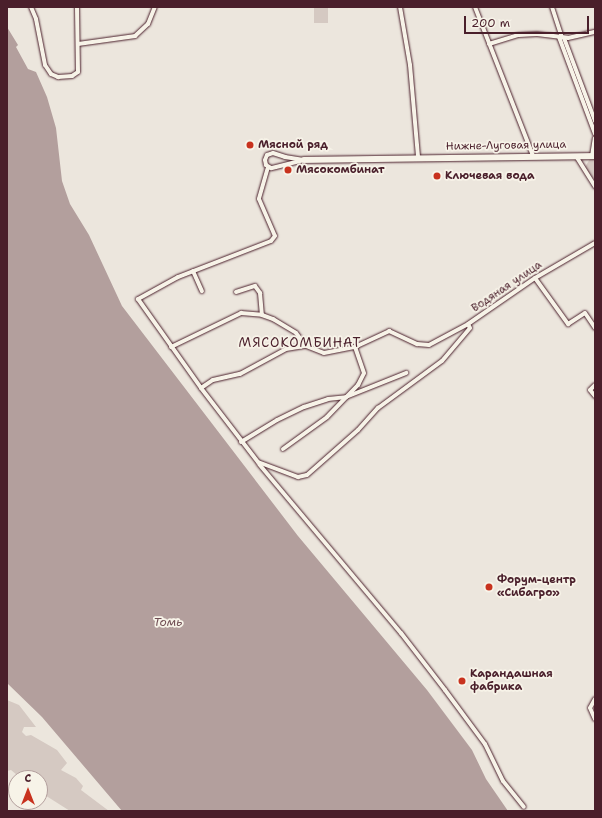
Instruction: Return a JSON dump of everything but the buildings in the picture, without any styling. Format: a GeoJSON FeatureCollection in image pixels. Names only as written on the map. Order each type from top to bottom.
{"type":"FeatureCollection","features":[{"type":"Feature","properties":{"kind":"street"},"geometry":{"type":"LineString","coordinates":[[31,7],[36,19],[45,65],[51,74],[58,77],[72,76],[78,72],[77,7]]}},
{"type":"Feature","properties":{"kind":"street"},"geometry":{"type":"LineString","coordinates":[[78,44],[135,36],[148,24],[155,7]]}},
{"type":"Feature","properties":{"kind":"street"},"geometry":{"type":"LineString","coordinates":[[400,7],[410,66],[418,157]]}},
{"type":"Feature","properties":{"kind":"street"},"geometry":{"type":"LineString","coordinates":[[475,7],[533,156]]}},
{"type":"Feature","properties":{"kind":"street"},"geometry":{"type":"LineString","coordinates":[[552,7],[595,134]]}},
{"type":"Feature","properties":{"kind":"street"},"geometry":{"type":"LineString","coordinates":[[489,44],[519,35],[537,34],[562,37],[595,32]]}},
{"type":"Feature","properties":{"kind":"street"},"geometry":{"type":"LineString","coordinates":[[562,37],[595,121]]}},
{"type":"Feature","properties":{"kind":"street"},"geometry":{"type":"LineString","coordinates":[[594,156],[595,138]]}},
{"type":"Feature","properties":{"kind":"street"},"geometry":{"type":"LineString","coordinates":[[304,160],[270,153],[265,160],[268,167],[259,199],[275,236],[261,246],[193,271],[138,298],[171,347],[241,442],[401,633],[445,690],[485,744],[503,781],[524,808]]}},
{"type":"Feature","properties":{"kind":"street"},"geometry":{"type":"LineString","coordinates":[[576,156],[595,186]]}},
{"type":"Feature","properties":{"kind":"street","name":"Нижне-Луговая улица"},"geometry":{"type":"LineString","coordinates":[[304,160],[418,157],[594,156]]}},
{"type":"Feature","properties":{"kind":"street"},"geometry":{"type":"LineString","coordinates":[[268,167],[279,168],[304,160]]}},
{"type":"Feature","properties":{"kind":"street","name":"Водяная улица"},"geometry":{"type":"LineString","coordinates":[[355,347],[389,331],[417,344],[429,345],[468,324],[535,278],[595,243]]}},
{"type":"Feature","properties":{"kind":"street"},"geometry":{"type":"LineString","coordinates":[[193,271],[202,291]]}},
{"type":"Feature","properties":{"kind":"street"},"geometry":{"type":"LineString","coordinates":[[535,278],[568,324],[586,313],[595,328]]}},
{"type":"Feature","properties":{"kind":"street"},"geometry":{"type":"LineString","coordinates":[[236,292],[255,286],[260,293],[262,315]]}},
{"type":"Feature","properties":{"kind":"street"},"geometry":{"type":"LineString","coordinates":[[171,347],[238,314],[262,315],[288,327],[306,346],[324,354],[355,347],[364,373],[358,385],[327,416],[283,448]]}},
{"type":"Feature","properties":{"kind":"street"},"geometry":{"type":"LineString","coordinates":[[258,462],[298,477],[307,475],[358,430],[378,408],[442,361],[470,328],[468,324]]}},
{"type":"Feature","properties":{"kind":"street"},"geometry":{"type":"LineString","coordinates":[[201,388],[213,380],[240,374],[286,349],[306,346]]}},
{"type":"Feature","properties":{"kind":"street"},"geometry":{"type":"LineString","coordinates":[[241,442],[277,420],[304,407],[328,399],[346,397],[406,373]]}},
{"type":"Feature","properties":{"kind":"street"},"geometry":{"type":"LineString","coordinates":[[595,385],[590,390],[595,396]]}},
{"type":"Feature","properties":{"kind":"street"},"geometry":{"type":"LineString","coordinates":[[594,701],[590,711],[595,719]]}},
{"type":"Feature","properties":{"kind":"shaded area"},"geometry":{"type":"Polygon","coordinates":[[[314,7],[328,7],[328,23],[314,23],[314,7]]]}},
{"type":"Feature","properties":{"kind":"shaded area"},"geometry":{"type":"Polygon","coordinates":[[[595,158],[595,181],[585,167],[590,159],[595,158]]]}},
{"type":"Feature","properties":{"kind":"shaded area"},"geometry":{"type":"Polygon","coordinates":[[[7,700],[19,705],[36,727],[24,727],[22,732],[26,736],[31,735],[57,750],[67,763],[61,770],[76,778],[83,786],[81,790],[109,811],[70,811],[48,797],[48,770],[7,771],[7,700]]]}},
{"type":"Feature","properties":{"kind":"water","name":"Томь"},"geometry":{"type":"Polygon","coordinates":[[[7,27],[18,45],[16,47],[28,69],[36,72],[47,97],[56,128],[62,181],[70,204],[89,235],[122,306],[298,536],[427,690],[472,750],[486,779],[508,811],[122,811],[42,717],[7,683],[7,27]]]}},
{"type":"Feature","properties":{"kind":"place","name":"Мясной ряд"},"geometry":{"type":"Point","coordinates":[250,145]}},
{"type":"Feature","properties":{"kind":"place","name":"Мясокомбинат"},"geometry":{"type":"Point","coordinates":[288,170]}},
{"type":"Feature","properties":{"kind":"place","name":"Ключевая вода"},"geometry":{"type":"Point","coordinates":[437,176]}},
{"type":"Feature","properties":{"kind":"place","name":"Форум-центр «Сибагро»"},"geometry":{"type":"Point","coordinates":[489,587]}},
{"type":"Feature","properties":{"kind":"place","name":"Карандашная фабрика"},"geometry":{"type":"Point","coordinates":[462,681]}},
{"type":"Feature","properties":{"kind":"district","name":"МЯСОКОМБИНАТ"},"geometry":{"type":"Point","coordinates":[300,343]}}]}
